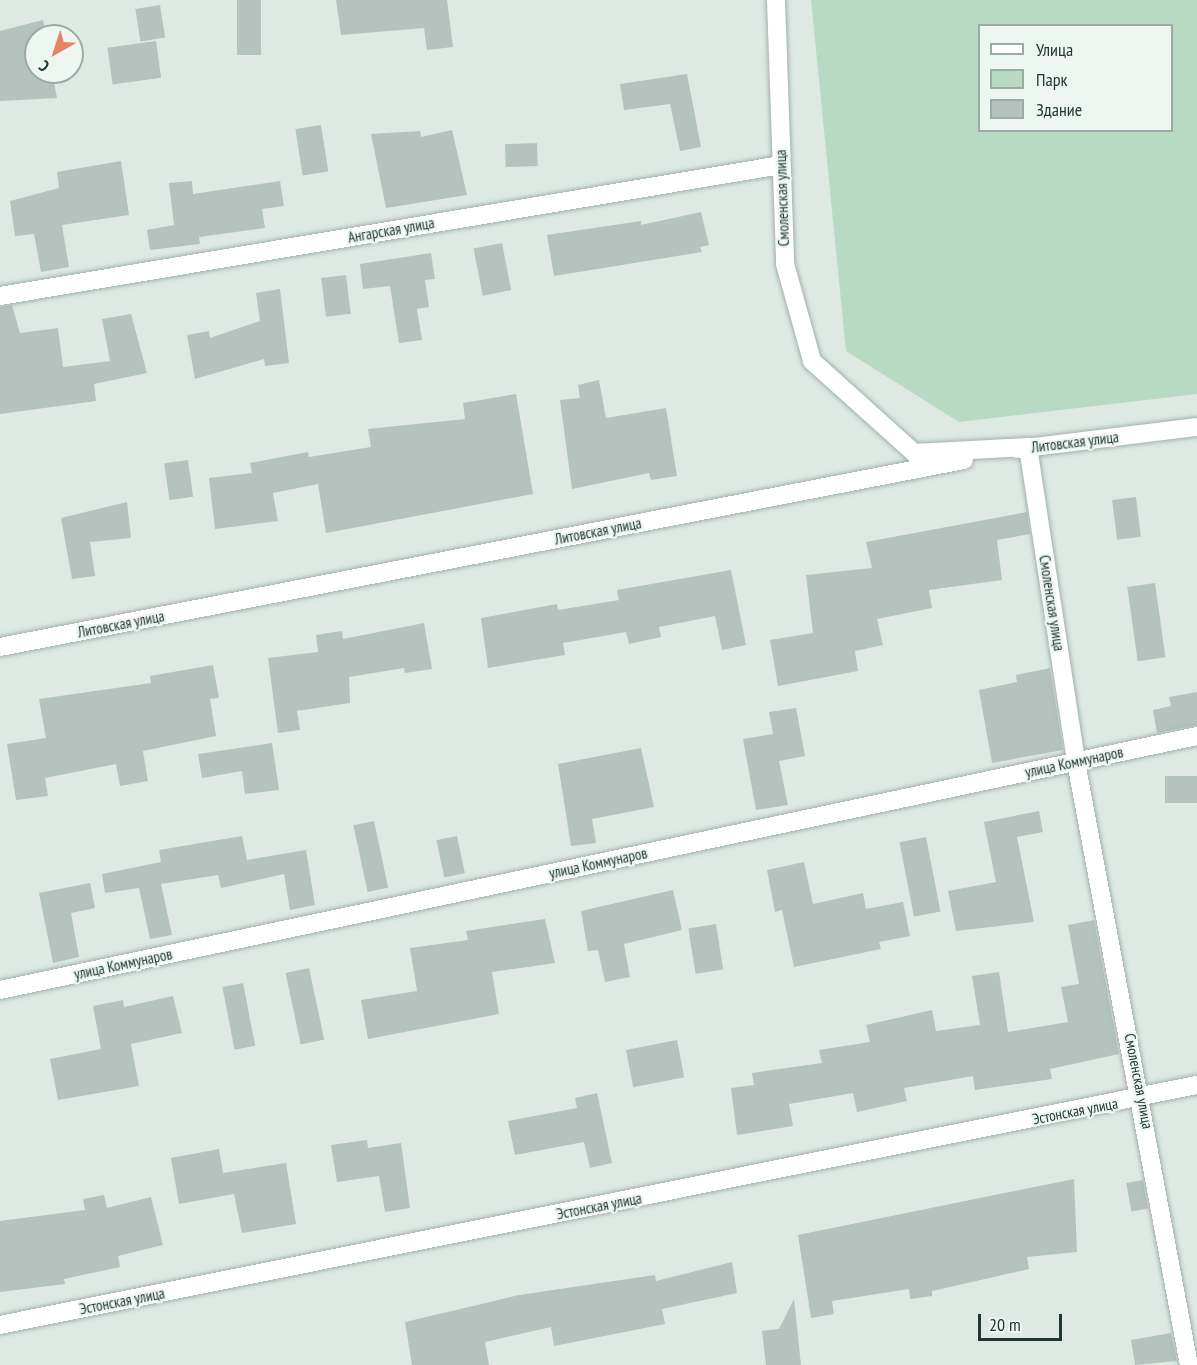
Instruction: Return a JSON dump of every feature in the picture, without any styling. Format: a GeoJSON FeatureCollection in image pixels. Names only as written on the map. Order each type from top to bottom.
{"type":"FeatureCollection","features":[{"type":"Feature","properties":{"kind":"street","name":"Смоленская улица"},"geometry":{"type":"LineString","coordinates":[[776,0],[785,264],[812,361],[914,453],[1028,447],[1076,762],[1142,1097],[1189,1365]]}},
{"type":"Feature","properties":{"kind":"street","name":"Ангарская улица"},"geometry":{"type":"LineString","coordinates":[[0,296],[781,165]]}},
{"type":"Feature","properties":{"kind":"street","name":"Литовская улица"},"geometry":{"type":"LineString","coordinates":[[0,647],[1028,447],[1197,427]]}},
{"type":"Feature","properties":{"kind":"street","name":"улица Коммунаров"},"geometry":{"type":"LineString","coordinates":[[0,990],[1197,736]]}},
{"type":"Feature","properties":{"kind":"street","name":"Эстонская улица"},"geometry":{"type":"LineString","coordinates":[[0,1325],[1197,1085]]}},
{"type":"Feature","properties":{"kind":"green space"},"geometry":{"type":"Polygon","coordinates":[[[811,0],[1197,0],[1197,394],[959,422],[846,351],[811,0]]]}},
{"type":"Feature","properties":{"kind":"building"},"geometry":{"type":"Polygon","coordinates":[[[237,0],[261,0],[261,55],[237,55],[237,0]]]}},
{"type":"Feature","properties":{"kind":"building"},"geometry":{"type":"Polygon","coordinates":[[[336,0],[447,0],[453,47],[427,50],[424,28],[341,35],[336,0]]]}},
{"type":"Feature","properties":{"kind":"building"},"geometry":{"type":"Polygon","coordinates":[[[160,5],[165,38],[140,42],[135,9],[160,5]]]}},
{"type":"Feature","properties":{"kind":"building"},"geometry":{"type":"Polygon","coordinates":[[[43,20],[44,24],[27,24],[43,20]]]}},
{"type":"Feature","properties":{"kind":"building"},"geometry":{"type":"Polygon","coordinates":[[[24,25],[24,84],[54,84],[57,98],[0,101],[0,31],[24,25]]]}},
{"type":"Feature","properties":{"kind":"building"},"geometry":{"type":"Polygon","coordinates":[[[156,41],[161,78],[113,84],[107,48],[156,41]]]}},
{"type":"Feature","properties":{"kind":"building"},"geometry":{"type":"Polygon","coordinates":[[[687,74],[701,147],[680,151],[670,104],[624,110],[620,84],[687,74]]]}},
{"type":"Feature","properties":{"kind":"building"},"geometry":{"type":"Polygon","coordinates":[[[321,125],[328,171],[303,175],[295,129],[321,125]]]}},
{"type":"Feature","properties":{"kind":"building"},"geometry":{"type":"Polygon","coordinates":[[[452,130],[467,195],[386,208],[371,134],[420,131],[421,137],[452,130]]]}},
{"type":"Feature","properties":{"kind":"building"},"geometry":{"type":"Polygon","coordinates":[[[537,143],[538,166],[506,167],[505,144],[537,143]]]}},
{"type":"Feature","properties":{"kind":"building"},"geometry":{"type":"Polygon","coordinates":[[[121,161],[129,215],[62,225],[69,267],[41,272],[34,234],[15,236],[10,201],[59,188],[57,172],[121,161]]]}},
{"type":"Feature","properties":{"kind":"building"},"geometry":{"type":"Polygon","coordinates":[[[192,181],[193,194],[280,181],[284,206],[262,209],[265,228],[199,237],[200,244],[150,250],[147,230],[174,225],[169,183],[192,181]]]}},
{"type":"Feature","properties":{"kind":"building"},"geometry":{"type":"Polygon","coordinates":[[[701,212],[709,245],[700,247],[702,252],[554,276],[547,235],[641,221],[641,225],[701,212]]]}},
{"type":"Feature","properties":{"kind":"building"},"geometry":{"type":"Polygon","coordinates":[[[502,243],[511,290],[483,296],[474,249],[502,243]]]}},
{"type":"Feature","properties":{"kind":"building"},"geometry":{"type":"Polygon","coordinates":[[[431,253],[435,279],[425,280],[429,307],[417,309],[422,340],[399,343],[390,286],[363,289],[360,264],[431,253]]]}},
{"type":"Feature","properties":{"kind":"building"},"geometry":{"type":"Polygon","coordinates":[[[346,275],[351,314],[326,317],[321,278],[346,275]]]}},
{"type":"Feature","properties":{"kind":"building"},"geometry":{"type":"Polygon","coordinates":[[[280,289],[289,363],[265,366],[264,359],[195,379],[187,335],[209,331],[210,338],[260,321],[256,293],[280,289]]]}},
{"type":"Feature","properties":{"kind":"building"},"geometry":{"type":"Polygon","coordinates":[[[12,305],[20,333],[58,328],[63,367],[110,361],[102,319],[131,314],[147,373],[94,384],[96,401],[0,414],[0,307],[12,305]]]}},
{"type":"Feature","properties":{"kind":"building"},"geometry":{"type":"Polygon","coordinates":[[[599,380],[606,418],[666,408],[677,476],[651,480],[649,473],[572,489],[560,400],[580,398],[578,385],[599,380]]]}},
{"type":"Feature","properties":{"kind":"building"},"geometry":{"type":"Polygon","coordinates":[[[516,394],[533,494],[326,533],[318,484],[273,493],[278,521],[215,529],[209,478],[252,473],[250,463],[308,452],[309,457],[371,447],[368,429],[465,419],[463,403],[516,394]]]}},
{"type":"Feature","properties":{"kind":"building"},"geometry":{"type":"Polygon","coordinates":[[[188,460],[193,497],[169,500],[164,463],[188,460]]]}},
{"type":"Feature","properties":{"kind":"building"},"geometry":{"type":"Polygon","coordinates":[[[1136,497],[1141,537],[1117,540],[1112,500],[1136,497]]]}},
{"type":"Feature","properties":{"kind":"building"},"geometry":{"type":"Polygon","coordinates":[[[127,502],[131,538],[90,542],[95,576],[72,579],[61,518],[127,502]]]}},
{"type":"Feature","properties":{"kind":"building"},"geometry":{"type":"Polygon","coordinates":[[[1027,512],[1030,534],[997,540],[1002,580],[929,590],[932,608],[877,619],[883,645],[855,651],[858,671],[778,686],[770,640],[813,633],[806,575],[872,568],[866,542],[1027,512]]]}},
{"type":"Feature","properties":{"kind":"building"},"geometry":{"type":"Polygon","coordinates":[[[731,570],[746,645],[722,650],[715,616],[659,627],[661,637],[629,644],[626,632],[563,643],[565,655],[488,668],[481,618],[557,604],[558,610],[619,600],[617,590],[731,570]]]}},
{"type":"Feature","properties":{"kind":"building"},"geometry":{"type":"Polygon","coordinates":[[[1155,583],[1165,657],[1138,661],[1127,587],[1155,583]]]}},
{"type":"Feature","properties":{"kind":"building"},"geometry":{"type":"Polygon","coordinates":[[[424,623],[432,669],[405,673],[404,668],[349,677],[350,703],[297,711],[300,730],[278,733],[268,658],[318,652],[316,635],[342,631],[343,639],[424,623]]]}},
{"type":"Feature","properties":{"kind":"building"},"geometry":{"type":"Polygon","coordinates":[[[213,665],[219,698],[210,699],[216,736],[143,751],[148,781],[120,786],[116,764],[45,778],[48,796],[16,800],[7,744],[46,738],[39,699],[151,683],[150,676],[213,665]]]}},
{"type":"Feature","properties":{"kind":"building"},"geometry":{"type":"Polygon","coordinates":[[[1050,668],[1063,750],[992,763],[979,690],[1017,682],[1016,675],[1050,668]]]}},
{"type":"Feature","properties":{"kind":"building"},"geometry":{"type":"Polygon","coordinates":[[[1197,692],[1197,725],[1157,733],[1153,710],[1171,706],[1169,697],[1197,692]]]}},
{"type":"Feature","properties":{"kind":"building"},"geometry":{"type":"Polygon","coordinates":[[[796,708],[805,756],[779,761],[788,805],[756,810],[743,739],[773,734],[769,712],[796,708]]]}},
{"type":"Feature","properties":{"kind":"building"},"geometry":{"type":"Polygon","coordinates":[[[272,743],[279,790],[245,794],[242,771],[202,778],[198,754],[272,743]]]}},
{"type":"Feature","properties":{"kind":"building"},"geometry":{"type":"Polygon","coordinates":[[[641,748],[654,807],[592,819],[596,843],[571,846],[558,764],[641,748]]]}},
{"type":"Feature","properties":{"kind":"building"},"geometry":{"type":"Polygon","coordinates":[[[1165,776],[1197,776],[1197,803],[1165,803],[1165,776]]]}},
{"type":"Feature","properties":{"kind":"building"},"geometry":{"type":"Polygon","coordinates":[[[1039,811],[1043,832],[1017,837],[1034,922],[956,931],[948,891],[996,882],[984,822],[1039,811]]]}},
{"type":"Feature","properties":{"kind":"building"},"geometry":{"type":"Polygon","coordinates":[[[374,821],[388,888],[368,892],[353,825],[374,821]]]}},
{"type":"Feature","properties":{"kind":"building"},"geometry":{"type":"Polygon","coordinates":[[[242,836],[247,860],[306,850],[315,905],[290,910],[284,874],[221,888],[218,875],[161,884],[172,935],[150,939],[139,888],[105,893],[102,874],[161,862],[159,850],[242,836]]]}},
{"type":"Feature","properties":{"kind":"building"},"geometry":{"type":"Polygon","coordinates":[[[457,836],[465,873],[444,878],[436,840],[457,836]]]}},
{"type":"Feature","properties":{"kind":"building"},"geometry":{"type":"Polygon","coordinates":[[[926,837],[941,912],[914,917],[899,842],[926,837]]]}},
{"type":"Feature","properties":{"kind":"building"},"geometry":{"type":"Polygon","coordinates":[[[804,862],[813,904],[863,893],[866,909],[903,902],[910,936],[879,942],[881,949],[794,967],[782,910],[775,912],[767,870],[804,862]]]}},
{"type":"Feature","properties":{"kind":"building"},"geometry":{"type":"Polygon","coordinates":[[[90,883],[95,908],[71,913],[79,957],[53,963],[39,893],[90,883]]]}},
{"type":"Feature","properties":{"kind":"building"},"geometry":{"type":"Polygon","coordinates":[[[673,890],[682,930],[624,944],[630,977],[605,982],[598,950],[588,951],[581,911],[673,890]]]}},
{"type":"Feature","properties":{"kind":"building"},"geometry":{"type":"Polygon","coordinates":[[[545,919],[555,963],[492,972],[499,1014],[368,1039],[361,1000],[417,991],[410,948],[468,940],[466,931],[545,919]]]}},
{"type":"Feature","properties":{"kind":"building"},"geometry":{"type":"Polygon","coordinates":[[[1094,920],[1119,1054],[1050,1069],[1052,1079],[975,1090],[973,1076],[904,1088],[907,1101],[857,1112],[853,1093],[789,1104],[793,1126],[737,1135],[731,1088],[754,1085],[752,1073],[822,1063],[819,1050],[870,1042],[866,1025],[932,1010],[936,1031],[980,1025],[972,976],[999,972],[1008,1032],[1068,1022],[1061,987],[1079,984],[1068,925],[1094,920]]]}},
{"type":"Feature","properties":{"kind":"building"},"geometry":{"type":"Polygon","coordinates":[[[716,924],[723,969],[696,974],[688,928],[716,924]]]}},
{"type":"Feature","properties":{"kind":"building"},"geometry":{"type":"Polygon","coordinates":[[[309,968],[324,1039],[301,1044],[286,973],[309,968]]]}},
{"type":"Feature","properties":{"kind":"building"},"geometry":{"type":"Polygon","coordinates":[[[243,983],[255,1046],[235,1050],[222,987],[243,983]]]}},
{"type":"Feature","properties":{"kind":"building"},"geometry":{"type":"Polygon","coordinates":[[[173,996],[182,1033],[131,1044],[139,1086],[58,1100],[50,1059],[101,1049],[93,1006],[123,1000],[124,1007],[173,996]]]}},
{"type":"Feature","properties":{"kind":"building"},"geometry":{"type":"Polygon","coordinates":[[[677,1040],[684,1077],[633,1087],[626,1050],[677,1040]]]}},
{"type":"Feature","properties":{"kind":"building"},"geometry":{"type":"Polygon","coordinates":[[[597,1093],[612,1163],[590,1168],[584,1142],[515,1155],[508,1121],[577,1108],[575,1098],[597,1093]]]}},
{"type":"Feature","properties":{"kind":"building"},"geometry":{"type":"Polygon","coordinates":[[[367,1140],[368,1148],[401,1143],[410,1208],[385,1212],[379,1176],[337,1182],[331,1145],[367,1140]]]}},
{"type":"Feature","properties":{"kind":"building"},"geometry":{"type":"Polygon","coordinates":[[[219,1149],[223,1173],[286,1163],[296,1224],[242,1233],[234,1194],[179,1204],[171,1158],[219,1149]]]}},
{"type":"Feature","properties":{"kind":"building"},"geometry":{"type":"Polygon","coordinates":[[[1074,1179],[1077,1252],[1027,1257],[1029,1269],[932,1291],[932,1296],[910,1299],[909,1289],[832,1301],[834,1314],[811,1318],[798,1235],[1074,1179]]]}},
{"type":"Feature","properties":{"kind":"building"},"geometry":{"type":"Polygon","coordinates":[[[1143,1180],[1148,1209],[1131,1212],[1126,1183],[1143,1180]]]}},
{"type":"Feature","properties":{"kind":"building"},"geometry":{"type":"Polygon","coordinates":[[[104,1195],[107,1208],[151,1197],[163,1245],[118,1256],[120,1267],[64,1279],[65,1284],[0,1292],[0,1221],[85,1210],[83,1199],[104,1195]]]}},
{"type":"Feature","properties":{"kind":"building"},"geometry":{"type":"Polygon","coordinates":[[[732,1262],[737,1293],[662,1309],[665,1324],[554,1346],[551,1327],[485,1342],[489,1365],[412,1365],[405,1322],[519,1295],[655,1275],[656,1281],[732,1262]]]}},
{"type":"Feature","properties":{"kind":"building"},"geometry":{"type":"Polygon","coordinates":[[[794,1299],[801,1365],[766,1365],[762,1331],[779,1329],[794,1299]]]}},
{"type":"Feature","properties":{"kind":"building"},"geometry":{"type":"Polygon","coordinates":[[[1171,1333],[1177,1361],[1135,1365],[1131,1340],[1171,1333]]]}}]}
